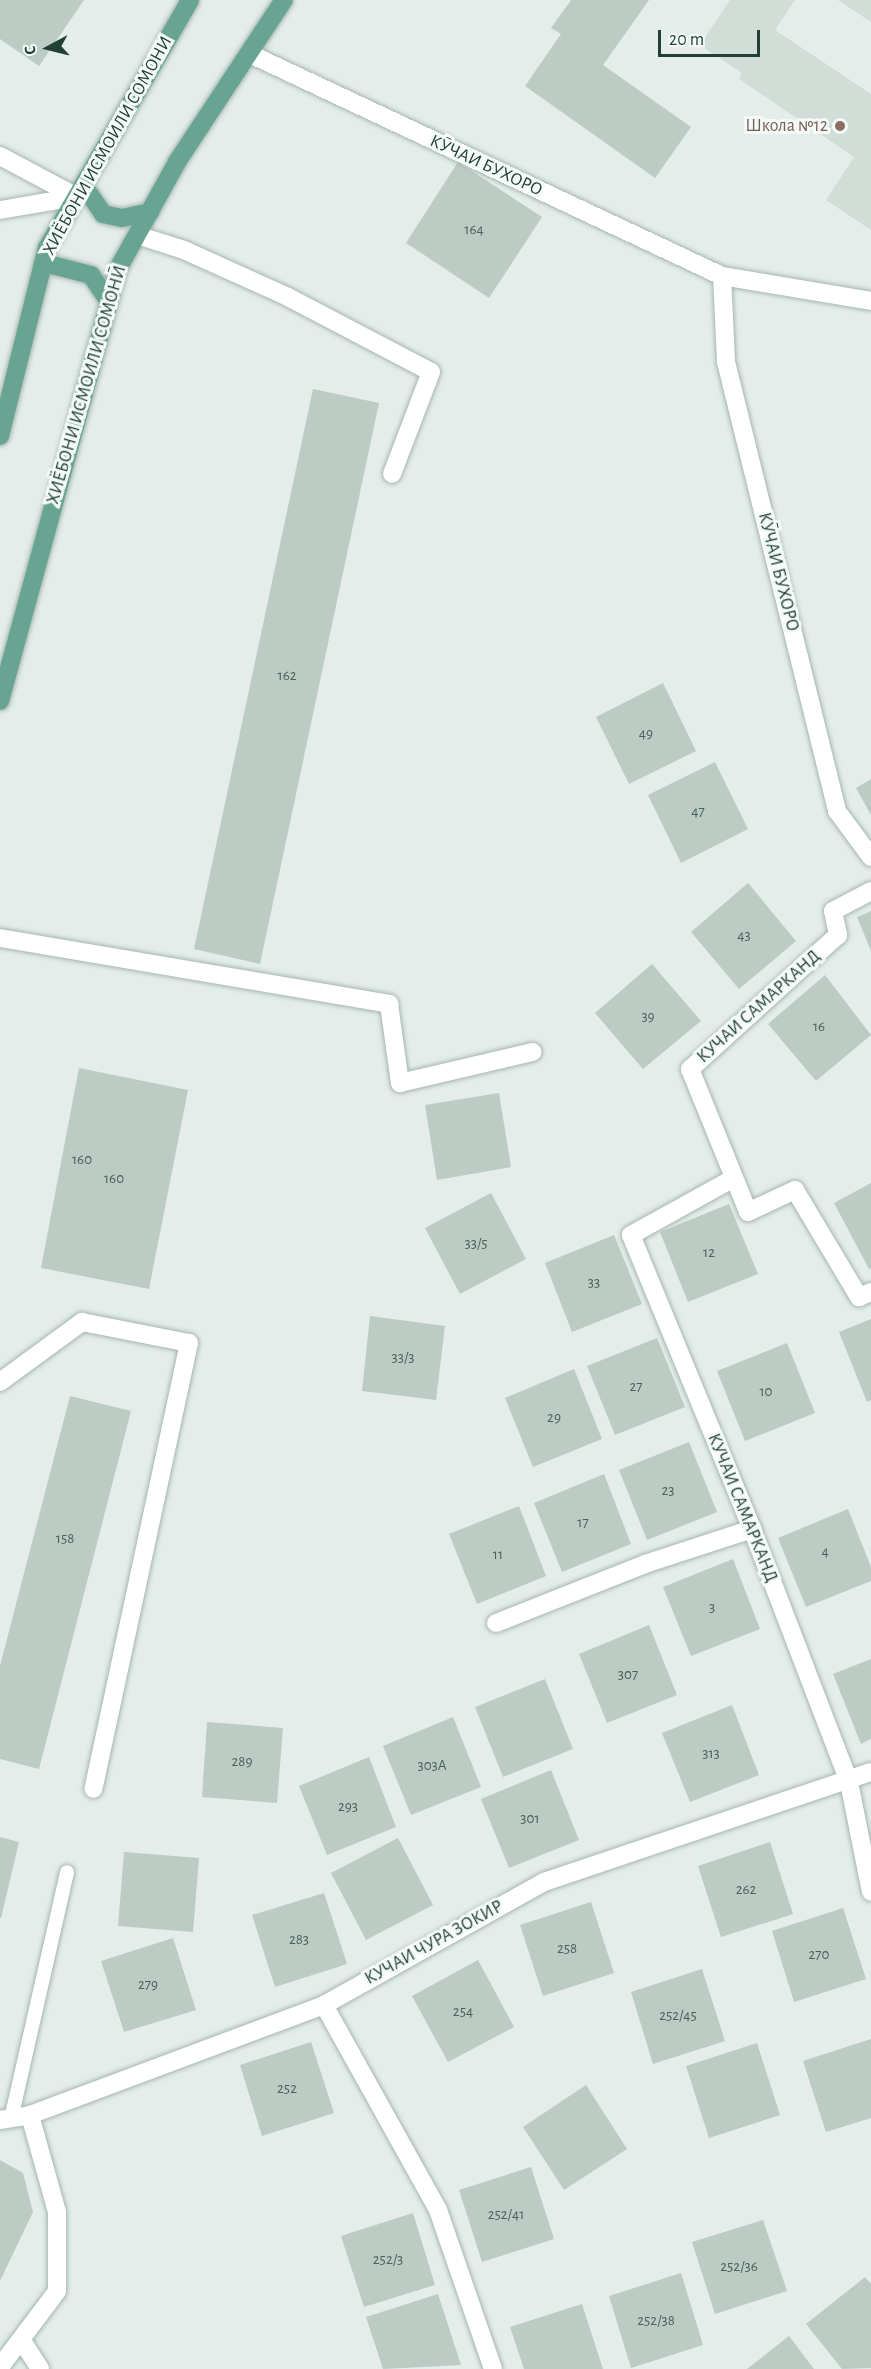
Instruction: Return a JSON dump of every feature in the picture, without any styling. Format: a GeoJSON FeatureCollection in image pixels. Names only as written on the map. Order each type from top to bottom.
{"type":"FeatureCollection","features":[{"type":"Feature","properties":{"kind":"main road","name":"ХИЁБОНИ ИСМОИЛИ СОМОНИ"},"geometry":{"type":"LineString","coordinates":[[0,436],[44,263],[80,191],[190,0]]}},
{"type":"Feature","properties":{"kind":"main road","name":"ХИЁБОНИ ИСМОИЛИ СОМОНӢ"},"geometry":{"type":"LineString","coordinates":[[0,701],[118,269],[150,212],[284,0]]}},
{"type":"Feature","properties":{"kind":"main road"},"geometry":{"type":"LineString","coordinates":[[80,191],[103,214],[122,218],[150,212]]}},
{"type":"Feature","properties":{"kind":"main road"},"geometry":{"type":"LineString","coordinates":[[44,263],[91,274],[109,302]]}},
{"type":"Feature","properties":{"kind":"street","name":"КӮЧАИ БУХОРО"},"geometry":{"type":"LineString","coordinates":[[250,54],[722,276],[871,301]]}},
{"type":"Feature","properties":{"kind":"street"},"geometry":{"type":"LineString","coordinates":[[0,156],[80,191]]}},
{"type":"Feature","properties":{"kind":"street"},"geometry":{"type":"LineString","coordinates":[[0,210],[80,191]]}},
{"type":"Feature","properties":{"kind":"street"},"geometry":{"type":"LineString","coordinates":[[137,236],[184,250],[288,297],[431,372],[392,474]]}},
{"type":"Feature","properties":{"kind":"street","name":"КӮЧАИ БУХОРО"},"geometry":{"type":"LineString","coordinates":[[722,276],[726,362],[837,811],[871,857]]}},
{"type":"Feature","properties":{"kind":"street","name":"КУЧАИ САМАРКАНД"},"geometry":{"type":"LineString","coordinates":[[871,891],[833,911],[838,935],[690,1069],[748,1212],[795,1190],[859,1297],[871,1292]]}},
{"type":"Feature","properties":{"kind":"street"},"geometry":{"type":"LineString","coordinates":[[0,938],[389,1004],[400,1083],[532,1052]]}},
{"type":"Feature","properties":{"kind":"street","name":"КУЧАИ САМАРКАНД"},"geometry":{"type":"LineString","coordinates":[[734,1178],[631,1235],[752,1529],[849,1782],[871,1892]]}},
{"type":"Feature","properties":{"kind":"street"},"geometry":{"type":"LineString","coordinates":[[0,1382],[82,1322],[189,1343],[93,1789]]}},
{"type":"Feature","properties":{"kind":"street"},"geometry":{"type":"LineString","coordinates":[[496,1623],[645,1564],[752,1529]]}},
{"type":"Feature","properties":{"kind":"street","name":"КУЧАИ ЧУРА ЗОКИР"},"geometry":{"type":"LineString","coordinates":[[6,2120],[30,2115],[324,2005],[544,1882],[871,1773]]}},
{"type":"Feature","properties":{"kind":"street"},"geometry":{"type":"LineString","coordinates":[[324,2005],[438,2210],[493,2369]]}},
{"type":"Feature","properties":{"kind":"street"},"geometry":{"type":"LineString","coordinates":[[0,2367],[22,2342],[57,2291],[57,2212],[30,2115]]}},
{"type":"Feature","properties":{"kind":"street"},"geometry":{"type":"LineString","coordinates":[[22,2342],[40,2369]]}},
{"type":"Feature","properties":{"kind":"lane"},"geometry":{"type":"LineString","coordinates":[[6,2120],[67,1872]]}},
{"type":"Feature","properties":{"kind":"shaded area","name":"Школа №12"},"geometry":{"type":"Polygon","coordinates":[[[730,0],[795,0],[775,30],[871,94],[871,230],[826,200],[854,157],[739,79],[742,73],[700,45],[730,0]]]}},
{"type":"Feature","properties":{"kind":"shaded area"},"geometry":{"type":"Polygon","coordinates":[[[838,0],[871,0],[871,22],[838,0]]]}},
{"type":"Feature","properties":{"kind":"building"},"geometry":{"type":"Polygon","coordinates":[[[0,0],[84,0],[39,66],[0,39],[0,0]]]}},
{"type":"Feature","properties":{"kind":"building"},"geometry":{"type":"Polygon","coordinates":[[[571,0],[649,0],[603,65],[691,127],[655,178],[525,86],[561,34],[551,28],[571,0]]]}},
{"type":"Feature","properties":{"kind":"building"},"geometry":{"type":"Polygon","coordinates":[[[458,162],[542,217],[489,298],[406,243],[458,162]]]}},
{"type":"Feature","properties":{"kind":"building"},"geometry":{"type":"Polygon","coordinates":[[[313,389],[379,403],[260,964],[194,949],[313,389]]]}},
{"type":"Feature","properties":{"kind":"building"},"geometry":{"type":"Polygon","coordinates":[[[663,683],[696,751],[629,784],[596,717],[663,683]]]}},
{"type":"Feature","properties":{"kind":"building"},"geometry":{"type":"Polygon","coordinates":[[[715,762],[748,829],[681,863],[648,795],[715,762]]]}},
{"type":"Feature","properties":{"kind":"building"},"geometry":{"type":"Polygon","coordinates":[[[871,779],[871,815],[856,788],[871,779]]]}},
{"type":"Feature","properties":{"kind":"building"},"geometry":{"type":"Polygon","coordinates":[[[748,883],[796,941],[739,989],[691,932],[748,883]]]}},
{"type":"Feature","properties":{"kind":"building"},"geometry":{"type":"Polygon","coordinates":[[[871,911],[871,951],[857,917],[871,911]]]}},
{"type":"Feature","properties":{"kind":"building"},"geometry":{"type":"Polygon","coordinates":[[[652,964],[701,1021],[643,1069],[595,1013],[652,964]]]}},
{"type":"Feature","properties":{"kind":"building"},"geometry":{"type":"Polygon","coordinates":[[[825,975],[871,1035],[816,1081],[768,1024],[825,975]]]}},
{"type":"Feature","properties":{"kind":"building"},"geometry":{"type":"Polygon","coordinates":[[[79,1068],[188,1090],[149,1289],[41,1268],[79,1068]]]}},
{"type":"Feature","properties":{"kind":"building"},"geometry":{"type":"Polygon","coordinates":[[[499,1093],[511,1167],[437,1180],[425,1105],[499,1093]]]}},
{"type":"Feature","properties":{"kind":"building"},"geometry":{"type":"Polygon","coordinates":[[[871,1183],[871,1268],[869,1269],[834,1203],[871,1183]]]}},
{"type":"Feature","properties":{"kind":"building"},"geometry":{"type":"Polygon","coordinates":[[[491,1193],[526,1259],[460,1294],[425,1228],[491,1193]]]}},
{"type":"Feature","properties":{"kind":"building"},"geometry":{"type":"Polygon","coordinates":[[[729,1204],[758,1274],[688,1302],[660,1232],[729,1204]]]}},
{"type":"Feature","properties":{"kind":"building"},"geometry":{"type":"Polygon","coordinates":[[[614,1235],[642,1304],[572,1332],[545,1263],[614,1235]]]}},
{"type":"Feature","properties":{"kind":"building"},"geometry":{"type":"Polygon","coordinates":[[[370,1316],[445,1326],[436,1400],[362,1391],[370,1316]]]}},
{"type":"Feature","properties":{"kind":"building"},"geometry":{"type":"Polygon","coordinates":[[[871,1319],[871,1400],[867,1402],[839,1332],[871,1319]]]}},
{"type":"Feature","properties":{"kind":"building"},"geometry":{"type":"Polygon","coordinates":[[[657,1338],[685,1407],[615,1435],[587,1366],[657,1338]]]}},
{"type":"Feature","properties":{"kind":"building"},"geometry":{"type":"Polygon","coordinates":[[[787,1343],[815,1413],[745,1441],[717,1371],[787,1343]]]}},
{"type":"Feature","properties":{"kind":"building"},"geometry":{"type":"Polygon","coordinates":[[[574,1369],[602,1439],[533,1467],[505,1398],[574,1369]]]}},
{"type":"Feature","properties":{"kind":"building"},"geometry":{"type":"Polygon","coordinates":[[[70,1396],[131,1411],[39,1769],[0,1759],[0,1666],[70,1396]]]}},
{"type":"Feature","properties":{"kind":"building"},"geometry":{"type":"Polygon","coordinates":[[[689,1442],[717,1512],[647,1540],[619,1470],[689,1442]]]}},
{"type":"Feature","properties":{"kind":"building"},"geometry":{"type":"Polygon","coordinates":[[[604,1474],[631,1544],[562,1572],[534,1503],[604,1474]]]}},
{"type":"Feature","properties":{"kind":"building"},"geometry":{"type":"Polygon","coordinates":[[[519,1506],[546,1576],[477,1604],[449,1534],[519,1506]]]}},
{"type":"Feature","properties":{"kind":"building"},"geometry":{"type":"Polygon","coordinates":[[[848,1509],[871,1567],[871,1581],[806,1607],[778,1538],[848,1509]]]}},
{"type":"Feature","properties":{"kind":"building"},"geometry":{"type":"Polygon","coordinates":[[[733,1559],[760,1629],[691,1656],[663,1587],[733,1559]]]}},
{"type":"Feature","properties":{"kind":"building"},"geometry":{"type":"Polygon","coordinates":[[[649,1625],[677,1695],[607,1723],[579,1654],[649,1625]]]}},
{"type":"Feature","properties":{"kind":"building"},"geometry":{"type":"Polygon","coordinates":[[[871,1659],[871,1739],[861,1744],[833,1674],[871,1659]]]}},
{"type":"Feature","properties":{"kind":"building"},"geometry":{"type":"Polygon","coordinates":[[[545,1679],[573,1749],[503,1777],[475,1707],[545,1679]]]}},
{"type":"Feature","properties":{"kind":"building"},"geometry":{"type":"Polygon","coordinates":[[[732,1705],[759,1775],[690,1802],[662,1733],[732,1705]]]}},
{"type":"Feature","properties":{"kind":"building"},"geometry":{"type":"Polygon","coordinates":[[[453,1717],[481,1787],[411,1815],[383,1746],[453,1717]]]}},
{"type":"Feature","properties":{"kind":"building"},"geometry":{"type":"Polygon","coordinates":[[[207,1722],[283,1728],[277,1803],[202,1797],[207,1722]]]}},
{"type":"Feature","properties":{"kind":"building"},"geometry":{"type":"Polygon","coordinates":[[[369,1757],[396,1827],[327,1855],[299,1786],[369,1757]]]}},
{"type":"Feature","properties":{"kind":"building"},"geometry":{"type":"Polygon","coordinates":[[[551,1770],[579,1840],[509,1868],[481,1799],[551,1770]]]}},
{"type":"Feature","properties":{"kind":"building"},"geometry":{"type":"Polygon","coordinates":[[[0,1837],[19,1842],[1,1918],[0,1918],[0,1837]]]}},
{"type":"Feature","properties":{"kind":"building"},"geometry":{"type":"Polygon","coordinates":[[[398,1838],[433,1905],[366,1940],[331,1873],[398,1838]]]}},
{"type":"Feature","properties":{"kind":"building"},"geometry":{"type":"Polygon","coordinates":[[[770,1842],[793,1914],[721,1937],[698,1866],[770,1842]]]}},
{"type":"Feature","properties":{"kind":"building"},"geometry":{"type":"Polygon","coordinates":[[[124,1852],[199,1858],[193,1932],[118,1926],[124,1852]]]}},
{"type":"Feature","properties":{"kind":"building"},"geometry":{"type":"Polygon","coordinates":[[[324,1893],[347,1964],[275,1987],[252,1915],[324,1893]]]}},
{"type":"Feature","properties":{"kind":"building"},"geometry":{"type":"Polygon","coordinates":[[[591,1902],[614,1973],[543,1996],[520,1925],[591,1902]]]}},
{"type":"Feature","properties":{"kind":"building"},"geometry":{"type":"Polygon","coordinates":[[[843,1908],[866,1979],[794,2002],[772,1931],[843,1908]]]}},
{"type":"Feature","properties":{"kind":"building"},"geometry":{"type":"Polygon","coordinates":[[[173,1938],[196,2010],[124,2032],[101,1961],[173,1938]]]}},
{"type":"Feature","properties":{"kind":"building"},"geometry":{"type":"Polygon","coordinates":[[[478,1960],[514,2027],[448,2062],[412,1996],[478,1960]]]}},
{"type":"Feature","properties":{"kind":"building"},"geometry":{"type":"Polygon","coordinates":[[[702,1969],[725,2041],[653,2064],[631,1992],[702,1969]]]}},
{"type":"Feature","properties":{"kind":"building"},"geometry":{"type":"Polygon","coordinates":[[[871,2039],[871,2118],[826,2132],[803,2061],[871,2039]]]}},
{"type":"Feature","properties":{"kind":"building"},"geometry":{"type":"Polygon","coordinates":[[[311,2042],[334,2113],[262,2136],[240,2065],[311,2042]]]}},
{"type":"Feature","properties":{"kind":"building"},"geometry":{"type":"Polygon","coordinates":[[[757,2043],[780,2115],[709,2138],[686,2066],[757,2043]]]}},
{"type":"Feature","properties":{"kind":"building"},"geometry":{"type":"Polygon","coordinates":[[[586,2085],[627,2149],[564,2190],[523,2127],[586,2085]]]}},
{"type":"Feature","properties":{"kind":"building"},"geometry":{"type":"Polygon","coordinates":[[[0,2160],[23,2173],[33,2212],[0,2281],[0,2160]]]}},
{"type":"Feature","properties":{"kind":"building"},"geometry":{"type":"Polygon","coordinates":[[[531,2167],[554,2239],[482,2262],[459,2190],[531,2167]]]}},
{"type":"Feature","properties":{"kind":"building"},"geometry":{"type":"Polygon","coordinates":[[[413,2213],[435,2285],[364,2307],[341,2236],[413,2213]]]}},
{"type":"Feature","properties":{"kind":"building"},"geometry":{"type":"Polygon","coordinates":[[[763,2220],[787,2291],[715,2314],[692,2242],[763,2220]]]}},
{"type":"Feature","properties":{"kind":"building"},"geometry":{"type":"Polygon","coordinates":[[[681,2273],[703,2345],[631,2368],[609,2296],[681,2273]]]}},
{"type":"Feature","properties":{"kind":"building"},"geometry":{"type":"Polygon","coordinates":[[[865,2277],[871,2284],[871,2368],[842,2369],[806,2324],[865,2277]]]}},
{"type":"Feature","properties":{"kind":"building"},"geometry":{"type":"Polygon","coordinates":[[[438,2294],[461,2365],[383,2369],[366,2317],[438,2294]]]}},
{"type":"Feature","properties":{"kind":"building"},"geometry":{"type":"Polygon","coordinates":[[[582,2304],[603,2369],[524,2369],[510,2327],[582,2304]]]}},
{"type":"Feature","properties":{"kind":"building"},"geometry":{"type":"Polygon","coordinates":[[[789,2336],[814,2369],[747,2369],[789,2336]]]}},
{"type":"Feature","properties":{"kind":"place","name":"Школа №12"},"geometry":{"type":"Point","coordinates":[840,126]}}]}
